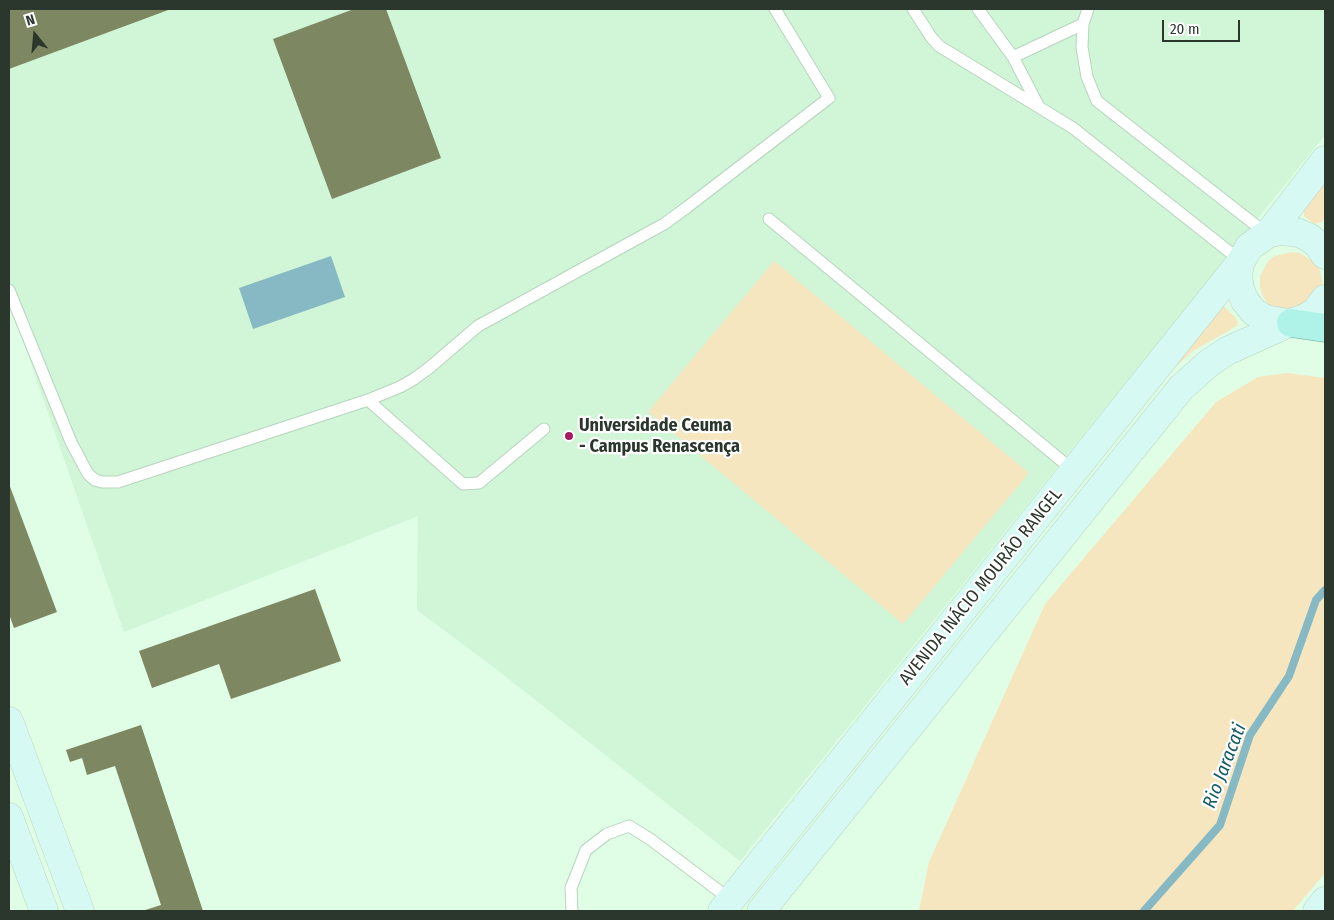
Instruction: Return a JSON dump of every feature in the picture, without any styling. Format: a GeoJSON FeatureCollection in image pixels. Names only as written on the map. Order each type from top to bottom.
{"type":"FeatureCollection","features":[{"type":"Feature","properties":{"kind":"main road"},"geometry":{"type":"LineString","coordinates":[[1268,234],[1325,160]]}},
{"type":"Feature","properties":{"kind":"main road"},"geometry":{"type":"LineString","coordinates":[[1268,234],[1284,230],[1299,233],[1310,238],[1325,255]]}},
{"type":"Feature","properties":{"kind":"main road","name":"AVENIDA INÁCIO MOURÃO RANGEL"},"geometry":{"type":"LineString","coordinates":[[727,906],[1241,262],[1249,247],[1268,234]]}},
{"type":"Feature","properties":{"kind":"main road"},"geometry":{"type":"LineString","coordinates":[[1241,262],[1238,276],[1240,289],[1245,301],[1254,312],[1265,319],[1325,328]]}},
{"type":"Feature","properties":{"kind":"main road","name":"AVENIDA INÁCIO MOURÃO RANGEL"},"geometry":{"type":"LineString","coordinates":[[761,911],[1181,388],[1209,362],[1227,351],[1310,316],[1325,299]]}},
{"type":"Feature","properties":{"kind":"main road"},"geometry":{"type":"LineString","coordinates":[[9,721],[80,911]]}},
{"type":"Feature","properties":{"kind":"main road"},"geometry":{"type":"LineString","coordinates":[[9,817],[44,911]]}},
{"type":"Feature","properties":{"kind":"main road"},"geometry":{"type":"LineString","coordinates":[[1317,911],[1325,902]]}},
{"type":"Feature","properties":{"kind":"lane"},"geometry":{"type":"LineString","coordinates":[[9,290],[71,442],[88,474],[95,480],[118,482],[368,400],[400,387],[429,368],[478,326],[664,224],[829,98],[775,9]]}},
{"type":"Feature","properties":{"kind":"lane"},"geometry":{"type":"LineString","coordinates":[[913,9],[938,46],[1081,134],[1241,262]]}},
{"type":"Feature","properties":{"kind":"lane"},"geometry":{"type":"LineString","coordinates":[[978,9],[1013,56],[1040,108]]}},
{"type":"Feature","properties":{"kind":"lane"},"geometry":{"type":"LineString","coordinates":[[1088,9],[1083,24],[1082,47],[1087,76],[1097,101],[1268,234]]}},
{"type":"Feature","properties":{"kind":"lane"},"geometry":{"type":"LineString","coordinates":[[1013,56],[1083,24]]}},
{"type":"Feature","properties":{"kind":"lane"},"geometry":{"type":"LineString","coordinates":[[769,219],[1074,471]]}},
{"type":"Feature","properties":{"kind":"lane"},"geometry":{"type":"LineString","coordinates":[[368,400],[463,484],[479,483],[544,430]]}},
{"type":"Feature","properties":{"kind":"lane"},"geometry":{"type":"LineString","coordinates":[[572,911],[571,888],[586,850],[607,834],[629,826],[650,839],[727,906]]}},
{"type":"Feature","properties":{"kind":"shaded area","name":"Universidade Ceuma - Campus Renascença"},"geometry":{"type":"Polygon","coordinates":[[[9,9],[1325,9],[1325,135],[740,861],[500,672],[417,610],[418,516],[124,632],[9,300],[9,9]]]}},
{"type":"Feature","properties":{"kind":"shaded area"},"geometry":{"type":"Polygon","coordinates":[[[1325,177],[1325,217],[1322,222],[1314,224],[1304,216],[1303,206],[1325,177]]]}},
{"type":"Feature","properties":{"kind":"shaded area"},"geometry":{"type":"Polygon","coordinates":[[[1291,252],[1300,253],[1314,262],[1320,270],[1321,291],[1309,308],[1278,311],[1269,305],[1263,297],[1260,287],[1260,276],[1268,261],[1275,256],[1291,252]]]}},
{"type":"Feature","properties":{"kind":"shaded area"},"geometry":{"type":"Polygon","coordinates":[[[774,261],[1029,473],[903,624],[648,412],[774,261]]]}},
{"type":"Feature","properties":{"kind":"shaded area"},"geometry":{"type":"Polygon","coordinates":[[[1222,304],[1236,318],[1237,326],[1193,351],[1171,371],[1222,304]]]}},
{"type":"Feature","properties":{"kind":"shaded area"},"geometry":{"type":"Polygon","coordinates":[[[1287,373],[1325,378],[1325,873],[1293,911],[919,911],[929,862],[1045,604],[1216,402],[1258,377],[1287,373]]]}},
{"type":"Feature","properties":{"kind":"water"},"geometry":{"type":"Polygon","coordinates":[[[331,256],[345,297],[253,329],[239,288],[331,256]]]}},
{"type":"Feature","properties":{"kind":"building"},"geometry":{"type":"Polygon","coordinates":[[[9,9],[171,9],[9,69],[9,9]]]}},
{"type":"Feature","properties":{"kind":"building"},"geometry":{"type":"Polygon","coordinates":[[[354,9],[386,9],[441,158],[332,199],[273,39],[354,9]]]}},
{"type":"Feature","properties":{"kind":"building"},"geometry":{"type":"Polygon","coordinates":[[[9,484],[57,612],[14,628],[9,614],[9,484]]]}},
{"type":"Feature","properties":{"kind":"building"},"geometry":{"type":"Polygon","coordinates":[[[315,589],[341,661],[231,699],[219,664],[152,688],[139,651],[315,589]]]}},
{"type":"Feature","properties":{"kind":"building"},"geometry":{"type":"Polygon","coordinates":[[[141,725],[203,911],[142,911],[161,905],[115,766],[87,775],[82,758],[70,762],[66,750],[141,725]]]}},
{"type":"Feature","properties":{"kind":"waterway","name":"Rio Jaracati"},"geometry":{"type":"LineString","coordinates":[[1144,911],[1220,825],[1250,735],[1289,676],[1316,600],[1325,590]]}},
{"type":"Feature","properties":{"kind":"place","name":"Universidade Ceuma - Campus Renascença"},"geometry":{"type":"Point","coordinates":[569,436]}}]}
